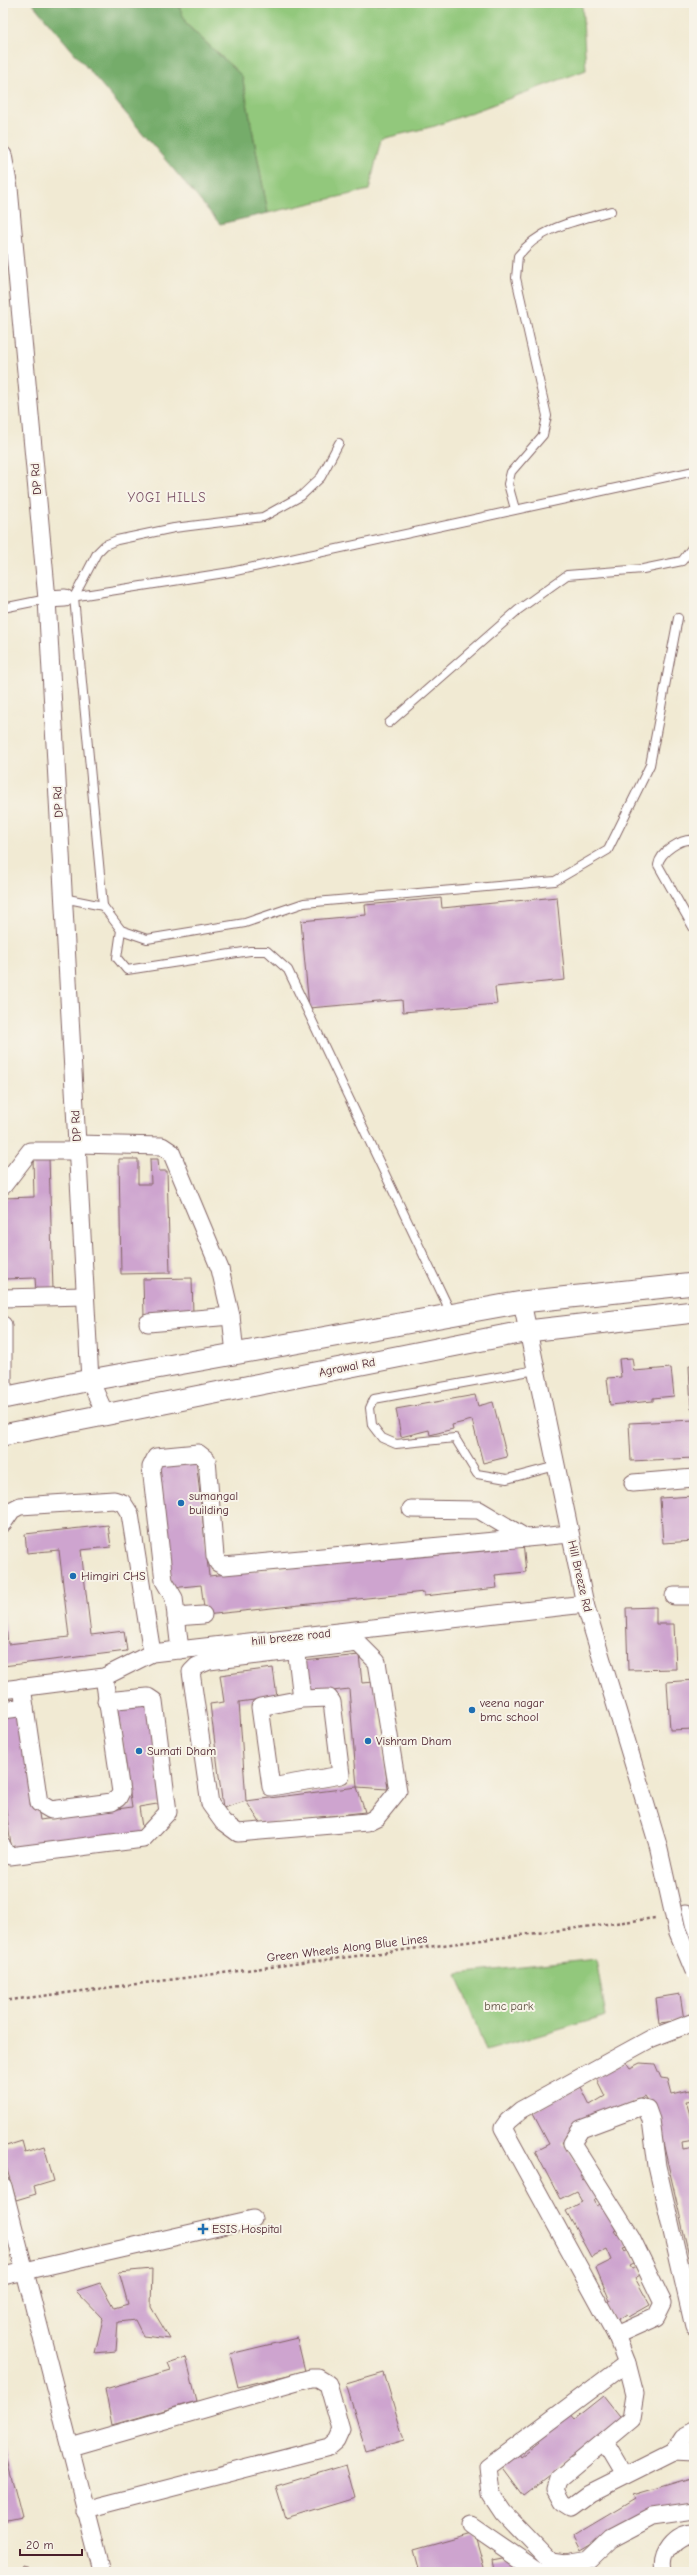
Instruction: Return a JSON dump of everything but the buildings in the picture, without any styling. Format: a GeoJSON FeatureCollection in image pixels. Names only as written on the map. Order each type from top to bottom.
{"type":"FeatureCollection","features":[{"type":"Feature","properties":{"kind":"street","name":"DP Rd"},"geometry":{"type":"LineString","coordinates":[[3,155],[47,600],[84,1296],[90,1380],[105,1414]]}},
{"type":"Feature","properties":{"kind":"street"},"geometry":{"type":"LineString","coordinates":[[47,600],[70,597]]}},
{"type":"Feature","properties":{"kind":"street"},"geometry":{"type":"LineString","coordinates":[[3,1186],[30,1151],[77,1148],[162,1146],[171,1152],[220,1269],[231,1316],[235,1354]]}},
{"type":"Feature","properties":{"kind":"street"},"geometry":{"type":"LineString","coordinates":[[3,1325],[3,1398],[90,1380],[522,1302],[694,1284]]}},
{"type":"Feature","properties":{"kind":"street"},"geometry":{"type":"LineString","coordinates":[[3,1298],[84,1296]]}},
{"type":"Feature","properties":{"kind":"street","name":"Hill Breeze Rd"},"geometry":{"type":"LineString","coordinates":[[522,1302],[585,1604],[658,1845],[677,1930],[694,1970]]}},
{"type":"Feature","properties":{"kind":"street","name":"Agrawal Rd"},"geometry":{"type":"LineString","coordinates":[[3,1435],[528,1331],[694,1312]]}},
{"type":"Feature","properties":{"kind":"street"},"geometry":{"type":"LineString","coordinates":[[148,1323],[231,1316]]}},
{"type":"Feature","properties":{"kind":"street"},"geometry":{"type":"LineString","coordinates":[[180,1650],[174,1598],[164,1582],[151,1467],[156,1457],[198,1453],[207,1460],[215,1556],[218,1563],[224,1566],[570,1534]]}},
{"type":"Feature","properties":{"kind":"street"},"geometry":{"type":"LineString","coordinates":[[632,1483],[694,1478]]}},
{"type":"Feature","properties":{"kind":"street"},"geometry":{"type":"LineString","coordinates":[[3,1523],[12,1510],[20,1506],[114,1500],[123,1503],[130,1514],[152,1653]]}},
{"type":"Feature","properties":{"kind":"street"},"geometry":{"type":"LineString","coordinates":[[411,1509],[480,1510],[526,1538]]}},
{"type":"Feature","properties":{"kind":"street"},"geometry":{"type":"LineString","coordinates":[[674,1596],[694,1596]]}},
{"type":"Feature","properties":{"kind":"street","name":"hill breeze road"},"geometry":{"type":"LineString","coordinates":[[3,1690],[104,1677],[152,1653],[180,1650],[296,1644],[585,1604]]}},
{"type":"Feature","properties":{"kind":"street"},"geometry":{"type":"LineString","coordinates":[[176,1617],[203,1615]]}},
{"type":"Feature","properties":{"kind":"street"},"geometry":{"type":"LineString","coordinates":[[358,1643],[377,1662],[398,1791],[377,1817],[367,1822],[238,1833],[223,1822],[210,1804],[191,1672],[197,1666],[209,1661],[296,1644],[358,1643]]}},
{"type":"Feature","properties":{"kind":"street"},"geometry":{"type":"LineString","coordinates":[[296,1644],[302,1699]]}},
{"type":"Feature","properties":{"kind":"street"},"geometry":{"type":"LineString","coordinates":[[22,1688],[40,1803],[52,1810],[112,1802],[118,1798],[120,1792],[106,1701],[104,1677]]}},
{"type":"Feature","properties":{"kind":"street"},"geometry":{"type":"LineString","coordinates":[[3,1847],[4,1853],[10,1856],[143,1839],[168,1812],[154,1701],[148,1697],[106,1701]]}},
{"type":"Feature","properties":{"kind":"street"},"geometry":{"type":"LineString","coordinates":[[325,1698],[332,1702],[341,1775],[271,1787],[260,1707],[302,1699],[325,1698]]}},
{"type":"Feature","properties":{"kind":"street"},"geometry":{"type":"LineString","coordinates":[[3,1710],[25,1707]]}},
{"type":"Feature","properties":{"kind":"street"},"geometry":{"type":"LineString","coordinates":[[685,1914],[694,1948]]}},
{"type":"Feature","properties":{"kind":"street"},"geometry":{"type":"LineString","coordinates":[[694,2022],[652,2038],[520,2110],[503,2128],[616,2335],[627,2363],[635,2394],[631,2419],[559,2479],[556,2489],[563,2502],[571,2507],[590,2493],[674,2451],[694,2452]]}},
{"type":"Feature","properties":{"kind":"street"},"geometry":{"type":"LineString","coordinates":[[663,2302],[631,2237],[572,2143],[581,2129],[640,2107],[647,2109],[651,2120],[657,2166],[685,2295],[694,2327]]}},
{"type":"Feature","properties":{"kind":"street"},"geometry":{"type":"LineString","coordinates":[[3,2186],[102,2572]]}},
{"type":"Feature","properties":{"kind":"street"},"geometry":{"type":"LineString","coordinates":[[3,2276],[253,2219]]}},
{"type":"Feature","properties":{"kind":"street"},"geometry":{"type":"LineString","coordinates":[[616,2335],[656,2317],[663,2302],[685,2295]]}},
{"type":"Feature","properties":{"kind":"street"},"geometry":{"type":"LineString","coordinates":[[627,2363],[488,2467],[491,2494],[503,2512],[551,2562],[565,2564],[589,2560],[612,2538],[652,2517],[694,2511]]}},
{"type":"Feature","properties":{"kind":"street"},"geometry":{"type":"LineString","coordinates":[[71,2447],[311,2378],[318,2378],[328,2384],[341,2430],[336,2441],[329,2447],[85,2510]]}},
{"type":"Feature","properties":{"kind":"street"},"geometry":{"type":"LineString","coordinates":[[674,2451],[683,2437],[694,2432]]}},
{"type":"Feature","properties":{"kind":"street"},"geometry":{"type":"LineString","coordinates":[[605,2440],[625,2475]]}},
{"type":"Feature","properties":{"kind":"street"},"geometry":{"type":"LineString","coordinates":[[472,2526],[538,2572]]}},
{"type":"Feature","properties":{"kind":"street"},"geometry":{"type":"LineString","coordinates":[[663,2572],[661,2563],[664,2552],[673,2543],[694,2534]]}},
{"type":"Feature","properties":{"kind":"lane"},"geometry":{"type":"LineString","coordinates":[[515,509],[508,484],[511,472],[543,435],[546,416],[516,278],[518,256],[538,236],[552,228],[611,211]]}},
{"type":"Feature","properties":{"kind":"lane"},"geometry":{"type":"LineString","coordinates":[[339,443],[321,477],[301,496],[263,516],[174,528],[118,540],[106,545],[97,553],[70,597],[103,906],[121,930],[147,940],[245,923],[304,903],[555,880],[608,850],[650,765],[678,618]]}},
{"type":"Feature","properties":{"kind":"lane"},"geometry":{"type":"LineString","coordinates":[[70,597],[231,572],[430,530],[515,509],[694,471]]}},
{"type":"Feature","properties":{"kind":"lane"},"geometry":{"type":"LineString","coordinates":[[389,723],[518,610],[567,575],[643,569],[682,561],[694,545]]}},
{"type":"Feature","properties":{"kind":"lane"},"geometry":{"type":"LineString","coordinates":[[3,608],[47,600]]}},
{"type":"Feature","properties":{"kind":"lane"},"geometry":{"type":"LineString","coordinates":[[694,840],[667,850],[659,857],[658,865],[694,929]]}},
{"type":"Feature","properties":{"kind":"lane"},"geometry":{"type":"LineString","coordinates":[[63,898],[103,906]]}},
{"type":"Feature","properties":{"kind":"lane"},"geometry":{"type":"LineString","coordinates":[[121,930],[117,958],[127,970],[250,951],[267,951],[288,970],[452,1315]]}},
{"type":"Feature","properties":{"kind":"lane"},"geometry":{"type":"LineString","coordinates":[[536,1370],[374,1399],[370,1408],[372,1424],[382,1438],[396,1444],[455,1438],[477,1474],[507,1479],[556,1466]]}},
{"type":"Feature","properties":{"kind":"path","name":"Green Wheels Along Blue Lines"},"geometry":{"type":"LineString","coordinates":[[3,2001],[685,1914]]}},
{"type":"Feature","properties":{"kind":"green space"},"geometry":{"type":"Polygon","coordinates":[[[32,3],[178,3],[186,24],[242,76],[268,213],[220,224],[32,3]]]}},
{"type":"Feature","properties":{"kind":"green space"},"geometry":{"type":"Polygon","coordinates":[[[178,3],[582,3],[586,70],[435,126],[381,139],[369,190],[268,213],[242,76],[186,24],[178,3]]]}},
{"type":"Feature","properties":{"kind":"green space","name":"bmc park"},"geometry":{"type":"Polygon","coordinates":[[[596,1959],[606,2016],[486,2051],[457,1974],[596,1959]]]}},
{"type":"Feature","properties":{"kind":"place","name":"sumangal building"},"geometry":{"type":"Point","coordinates":[181,1503]}},
{"type":"Feature","properties":{"kind":"place","name":"Himgiri CHS"},"geometry":{"type":"Point","coordinates":[73,1576]}},
{"type":"Feature","properties":{"kind":"place","name":"veena nagar bmc school"},"geometry":{"type":"Point","coordinates":[472,1710]}},
{"type":"Feature","properties":{"kind":"place","name":"Vishram Dham"},"geometry":{"type":"Point","coordinates":[368,1741]}},
{"type":"Feature","properties":{"kind":"place","name":"Sumati Dham"},"geometry":{"type":"Point","coordinates":[139,1751]}},
{"type":"Feature","properties":{"kind":"place","name":"ESIS Hospital"},"geometry":{"type":"Point","coordinates":[203,2229]}},
{"type":"Feature","properties":{"kind":"district","name":"YOGI HILLS"},"geometry":{"type":"Point","coordinates":[167,497]}}]}
